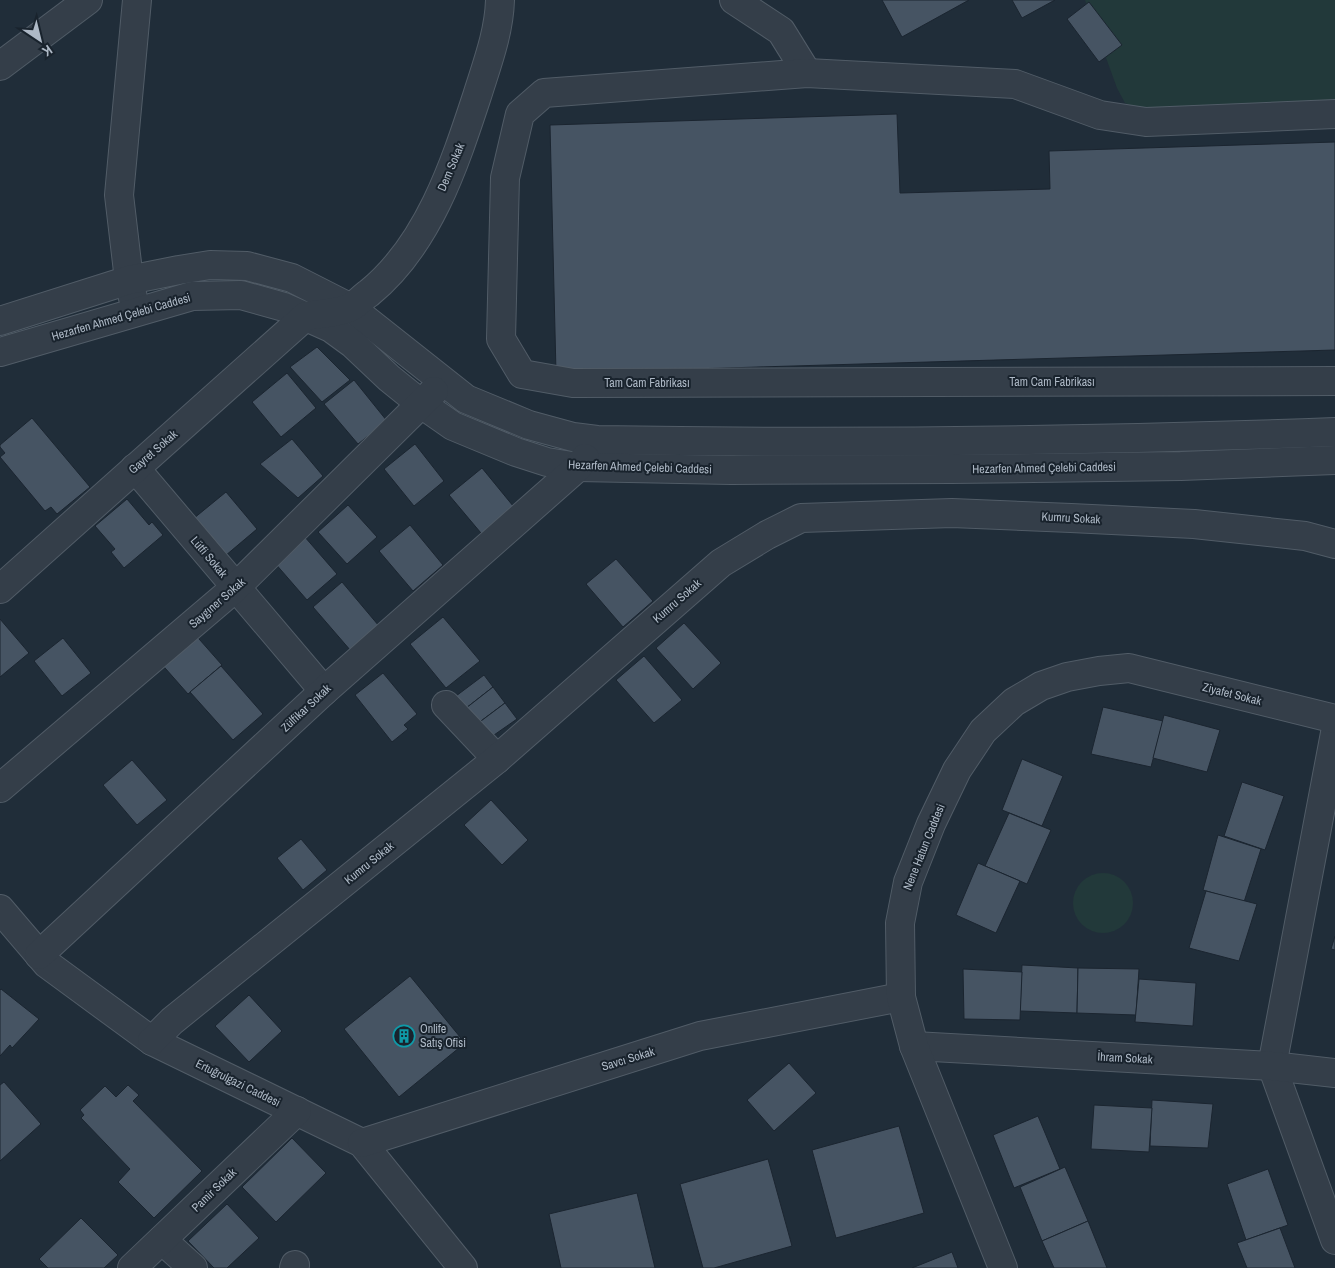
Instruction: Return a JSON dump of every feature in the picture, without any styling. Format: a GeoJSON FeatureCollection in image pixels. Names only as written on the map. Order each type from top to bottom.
{"type":"FeatureCollection","features":[{"type":"Feature","properties":{"kind":"street"},"geometry":{"type":"LineString","coordinates":[[0,66],[88,0]]}},
{"type":"Feature","properties":{"kind":"street"},"geometry":{"type":"LineString","coordinates":[[136,0],[119,195],[129,280],[136,312]]}},
{"type":"Feature","properties":{"kind":"street","name":"Dem Sokak"},"geometry":{"type":"LineString","coordinates":[[351,308],[394,270],[412,245],[433,208],[462,140],[493,46],[500,16],[500,0]]}},
{"type":"Feature","properties":{"kind":"street"},"geometry":{"type":"LineString","coordinates":[[734,0],[781,31],[806,73]]}},
{"type":"Feature","properties":{"kind":"street","name":"Tam Cam Fabrikası"},"geometry":{"type":"LineString","coordinates":[[1335,114],[1146,122],[1100,115],[1015,84],[806,73],[544,93],[520,114],[505,178],[502,339],[522,374],[574,383],[1335,381]]}},
{"type":"Feature","properties":{"kind":"street","name":"Hezarfen Ahmed Çelebi Caddesi"},"geometry":{"type":"LineString","coordinates":[[0,320],[129,280],[210,265],[247,266],[292,278],[351,308],[466,399],[529,425],[597,440],[762,442],[999,441],[1335,432]]}},
{"type":"Feature","properties":{"kind":"street","name":"Hezarfen Ahmed Çelebi Caddesi"},"geometry":{"type":"LineString","coordinates":[[0,352],[192,296],[241,295],[284,307],[331,328],[353,344],[389,378],[420,403],[453,426],[516,452],[547,462],[578,467],[731,470],[951,469],[1180,466],[1335,460]]}},
{"type":"Feature","properties":{"kind":"street"},"geometry":{"type":"LineString","coordinates":[[306,316],[351,308]]}},
{"type":"Feature","properties":{"kind":"street","name":"Gayret Sokak"},"geometry":{"type":"LineString","coordinates":[[0,589],[306,316]]}},
{"type":"Feature","properties":{"kind":"street","name":"Saygıner Sokak"},"geometry":{"type":"LineString","coordinates":[[0,788],[235,588],[420,403],[444,382]]}},
{"type":"Feature","properties":{"kind":"street","name":"Zülfikar Sokak"},"geometry":{"type":"LineString","coordinates":[[39,955],[324,691],[578,467],[597,440]]}},
{"type":"Feature","properties":{"kind":"street","name":"Lütfi Sokak"},"geometry":{"type":"LineString","coordinates":[[135,468],[324,691]]}},
{"type":"Feature","properties":{"kind":"street","name":"Kumru Sokak"},"geometry":{"type":"LineString","coordinates":[[152,1041],[172,1021],[497,760],[720,563],[767,535],[801,518],[952,513],[1071,518],[1194,524],[1305,536],[1335,544]]}},
{"type":"Feature","properties":{"kind":"street","name":"Ziyafet Sokak"},"geometry":{"type":"LineString","coordinates":[[1129,668],[1335,719]]}},
{"type":"Feature","properties":{"kind":"street","name":"Nene Hatun Caddesi"},"geometry":{"type":"LineString","coordinates":[[1003,1268],[914,1046],[901,997],[900,923],[908,882],[931,824],[957,770],[983,730],[1014,702],[1041,686],[1067,676],[1129,668]]}},
{"type":"Feature","properties":{"kind":"street"},"geometry":{"type":"LineString","coordinates":[[446,706],[497,760]]}},
{"type":"Feature","properties":{"kind":"street"},"geometry":{"type":"LineString","coordinates":[[1335,733],[1272,1066],[1335,1240]]}},
{"type":"Feature","properties":{"kind":"street","name":"Ertuğrulgazi Caddesi"},"geometry":{"type":"LineString","coordinates":[[1,913],[47,964],[152,1041],[362,1142],[463,1268]]}},
{"type":"Feature","properties":{"kind":"street","name":"Savcı Sokak"},"geometry":{"type":"LineString","coordinates":[[362,1142],[700,1036],[901,997]]}},
{"type":"Feature","properties":{"kind":"street","name":"İhram Sokak"},"geometry":{"type":"LineString","coordinates":[[914,1046],[1272,1066],[1335,1073]]}},
{"type":"Feature","properties":{"kind":"street","name":"Pamir Sokak"},"geometry":{"type":"LineString","coordinates":[[132,1268],[297,1111]]}},
{"type":"Feature","properties":{"kind":"street"},"geometry":{"type":"LineString","coordinates":[[162,1240],[193,1268]]}},
{"type":"Feature","properties":{"kind":"green space"},"geometry":{"type":"Polygon","coordinates":[[[1085,0],[1335,0],[1335,108],[1139,109],[1125,103],[1117,88],[1085,0]]]}},
{"type":"Feature","properties":{"kind":"green space"},"geometry":{"type":"Polygon","coordinates":[[[1097,873],[1109,873],[1120,878],[1128,886],[1133,897],[1131,915],[1120,928],[1109,933],[1097,933],[1086,928],[1078,920],[1073,909],[1073,897],[1078,886],[1086,878],[1097,873]]]}},
{"type":"Feature","properties":{"kind":"building"},"geometry":{"type":"Polygon","coordinates":[[[882,0],[969,0],[902,37],[882,0]]]}},
{"type":"Feature","properties":{"kind":"building"},"geometry":{"type":"Polygon","coordinates":[[[1012,0],[1055,0],[1022,18],[1012,0]]]}},
{"type":"Feature","properties":{"kind":"building"},"geometry":{"type":"Polygon","coordinates":[[[1089,2],[1122,45],[1099,62],[1067,19],[1089,2]]]}},
{"type":"Feature","properties":{"kind":"building"},"geometry":{"type":"Polygon","coordinates":[[[897,114],[900,193],[1050,189],[1049,151],[1335,142],[1335,350],[556,373],[550,125],[897,114]]]}},
{"type":"Feature","properties":{"kind":"building"},"geometry":{"type":"Polygon","coordinates":[[[317,347],[350,380],[322,402],[290,367],[317,347]]]}},
{"type":"Feature","properties":{"kind":"building"},"geometry":{"type":"Polygon","coordinates":[[[287,373],[316,408],[281,437],[252,402],[287,373]]]}},
{"type":"Feature","properties":{"kind":"building"},"geometry":{"type":"Polygon","coordinates":[[[354,380],[387,421],[358,444],[324,404],[354,380]]]}},
{"type":"Feature","properties":{"kind":"building"},"geometry":{"type":"Polygon","coordinates":[[[32,418],[90,487],[57,514],[51,507],[45,511],[0,457],[5,453],[0,445],[32,418]]]}},
{"type":"Feature","properties":{"kind":"building"},"geometry":{"type":"Polygon","coordinates":[[[292,439],[323,476],[298,498],[260,464],[292,439]]]}},
{"type":"Feature","properties":{"kind":"building"},"geometry":{"type":"Polygon","coordinates":[[[415,444],[444,481],[414,506],[384,469],[415,444]]]}},
{"type":"Feature","properties":{"kind":"building"},"geometry":{"type":"Polygon","coordinates":[[[482,468],[518,512],[486,539],[449,495],[482,468]]]}},
{"type":"Feature","properties":{"kind":"building"},"geometry":{"type":"Polygon","coordinates":[[[226,492],[257,529],[225,556],[193,519],[226,492]]]}},
{"type":"Feature","properties":{"kind":"building"},"geometry":{"type":"Polygon","coordinates":[[[127,499],[149,525],[152,522],[163,535],[124,568],[111,552],[115,549],[95,526],[127,499]]]}},
{"type":"Feature","properties":{"kind":"building"},"geometry":{"type":"Polygon","coordinates":[[[348,505],[377,537],[347,564],[318,532],[348,505]]]}},
{"type":"Feature","properties":{"kind":"building"},"geometry":{"type":"Polygon","coordinates":[[[410,525],[443,565],[413,591],[379,551],[410,525]]]}},
{"type":"Feature","properties":{"kind":"building"},"geometry":{"type":"Polygon","coordinates":[[[304,536],[337,574],[307,600],[274,562],[304,536]]]}},
{"type":"Feature","properties":{"kind":"building"},"geometry":{"type":"Polygon","coordinates":[[[616,559],[653,601],[623,627],[586,584],[616,559]]]}},
{"type":"Feature","properties":{"kind":"building"},"geometry":{"type":"Polygon","coordinates":[[[342,582],[379,626],[351,651],[313,607],[342,582]]]}},
{"type":"Feature","properties":{"kind":"building"},"geometry":{"type":"Polygon","coordinates":[[[443,617],[480,661],[446,688],[410,644],[443,617]]]}},
{"type":"Feature","properties":{"kind":"building"},"geometry":{"type":"Polygon","coordinates":[[[0,619],[29,653],[0,677],[0,619]]]}},
{"type":"Feature","properties":{"kind":"building"},"geometry":{"type":"Polygon","coordinates":[[[684,623],[721,663],[693,689],[656,648],[684,623]]]}},
{"type":"Feature","properties":{"kind":"building"},"geometry":{"type":"Polygon","coordinates":[[[192,631],[222,665],[188,694],[158,660],[192,631]]]}},
{"type":"Feature","properties":{"kind":"building"},"geometry":{"type":"Polygon","coordinates":[[[63,638],[91,673],[62,696],[34,661],[63,638]]]}},
{"type":"Feature","properties":{"kind":"building"},"geometry":{"type":"Polygon","coordinates":[[[644,656],[682,700],[654,723],[616,680],[644,656]]]}},
{"type":"Feature","properties":{"kind":"building"},"geometry":{"type":"Polygon","coordinates":[[[221,666],[263,714],[233,740],[190,692],[221,666]]]}},
{"type":"Feature","properties":{"kind":"building"},"geometry":{"type":"Polygon","coordinates":[[[383,673],[417,714],[404,725],[408,729],[392,742],[355,695],[383,673]]]}},
{"type":"Feature","properties":{"kind":"building"},"geometry":{"type":"Polygon","coordinates":[[[484,675],[493,687],[461,712],[452,699],[484,675]]]}},
{"type":"Feature","properties":{"kind":"building"},"geometry":{"type":"Polygon","coordinates":[[[493,687],[505,703],[473,727],[461,712],[493,687]]]}},
{"type":"Feature","properties":{"kind":"building"},"geometry":{"type":"Polygon","coordinates":[[[505,703],[517,719],[484,742],[473,727],[505,703]]]}},
{"type":"Feature","properties":{"kind":"building"},"geometry":{"type":"Polygon","coordinates":[[[1103,707],[1163,721],[1151,767],[1091,754],[1103,707]]]}},
{"type":"Feature","properties":{"kind":"building"},"geometry":{"type":"Polygon","coordinates":[[[1164,715],[1220,730],[1207,772],[1153,758],[1164,715]]]}},
{"type":"Feature","properties":{"kind":"building"},"geometry":{"type":"Polygon","coordinates":[[[1022,759],[1063,776],[1042,826],[1002,810],[1022,759]]]}},
{"type":"Feature","properties":{"kind":"building"},"geometry":{"type":"Polygon","coordinates":[[[132,760],[167,800],[137,825],[103,785],[132,760]]]}},
{"type":"Feature","properties":{"kind":"building"},"geometry":{"type":"Polygon","coordinates":[[[1242,782],[1284,796],[1265,850],[1224,836],[1242,782]]]}},
{"type":"Feature","properties":{"kind":"building"},"geometry":{"type":"Polygon","coordinates":[[[491,800],[528,840],[502,865],[464,825],[491,800]]]}},
{"type":"Feature","properties":{"kind":"building"},"geometry":{"type":"Polygon","coordinates":[[[1009,813],[1051,830],[1027,884],[985,866],[1009,813]]]}},
{"type":"Feature","properties":{"kind":"building"},"geometry":{"type":"Polygon","coordinates":[[[1218,835],[1261,849],[1244,902],[1203,890],[1218,835]]]}},
{"type":"Feature","properties":{"kind":"building"},"geometry":{"type":"Polygon","coordinates":[[[301,839],[327,870],[303,890],[277,858],[301,839]]]}},
{"type":"Feature","properties":{"kind":"building"},"geometry":{"type":"Polygon","coordinates":[[[978,863],[1020,881],[996,933],[956,915],[978,863]]]}},
{"type":"Feature","properties":{"kind":"building"},"geometry":{"type":"Polygon","coordinates":[[[1206,891],[1257,904],[1239,961],[1189,948],[1206,891]]]}},
{"type":"Feature","properties":{"kind":"building"},"geometry":{"type":"Polygon","coordinates":[[[1335,936],[1335,950],[1331,949],[1335,936]]]}},
{"type":"Feature","properties":{"kind":"building"},"geometry":{"type":"Polygon","coordinates":[[[1022,965],[1078,968],[1077,1013],[1020,1011],[1022,965]]]}},
{"type":"Feature","properties":{"kind":"building"},"geometry":{"type":"Polygon","coordinates":[[[1078,968],[1139,969],[1136,1015],[1077,1013],[1078,968]]]}},
{"type":"Feature","properties":{"kind":"building"},"geometry":{"type":"Polygon","coordinates":[[[963,969],[1022,972],[1020,1020],[964,1019],[963,969]]]}},
{"type":"Feature","properties":{"kind":"building","name":"Onlife Satış Ofisi"},"geometry":{"type":"Polygon","coordinates":[[[410,976],[465,1043],[399,1097],[344,1029],[410,976]]]}},
{"type":"Feature","properties":{"kind":"building"},"geometry":{"type":"Polygon","coordinates":[[[1139,979],[1196,983],[1193,1026],[1135,1022],[1139,979]]]}},
{"type":"Feature","properties":{"kind":"building"},"geometry":{"type":"Polygon","coordinates":[[[0,990],[39,1019],[12,1048],[10,1045],[0,1056],[0,990]]]}},
{"type":"Feature","properties":{"kind":"building"},"geometry":{"type":"Polygon","coordinates":[[[249,995],[282,1031],[249,1062],[215,1026],[249,995]]]}},
{"type":"Feature","properties":{"kind":"building"},"geometry":{"type":"Polygon","coordinates":[[[789,1063],[816,1093],[774,1131],[747,1100],[789,1063]]]}},
{"type":"Feature","properties":{"kind":"building"},"geometry":{"type":"Polygon","coordinates":[[[4,1082],[41,1124],[0,1161],[0,1085],[4,1082]]]}},
{"type":"Feature","properties":{"kind":"building"},"geometry":{"type":"Polygon","coordinates":[[[128,1085],[139,1095],[133,1101],[202,1171],[154,1218],[118,1182],[130,1169],[81,1118],[84,1115],[80,1110],[105,1086],[116,1097],[128,1085]]]}},
{"type":"Feature","properties":{"kind":"building"},"geometry":{"type":"Polygon","coordinates":[[[1152,1100],[1213,1104],[1208,1148],[1150,1146],[1152,1100]]]}},
{"type":"Feature","properties":{"kind":"building"},"geometry":{"type":"Polygon","coordinates":[[[1094,1105],[1152,1108],[1149,1152],[1091,1149],[1094,1105]]]}},
{"type":"Feature","properties":{"kind":"building"},"geometry":{"type":"Polygon","coordinates":[[[1038,1116],[1060,1169],[1014,1188],[993,1135],[1038,1116]]]}},
{"type":"Feature","properties":{"kind":"building"},"geometry":{"type":"Polygon","coordinates":[[[899,1126],[924,1213],[836,1238],[812,1150],[899,1126]]]}},
{"type":"Feature","properties":{"kind":"building"},"geometry":{"type":"Polygon","coordinates":[[[292,1138],[326,1173],[276,1222],[242,1187],[292,1138]]]}},
{"type":"Feature","properties":{"kind":"building"},"geometry":{"type":"Polygon","coordinates":[[[768,1159],[792,1246],[714,1268],[703,1268],[680,1184],[768,1159]]]}},
{"type":"Feature","properties":{"kind":"building"},"geometry":{"type":"Polygon","coordinates":[[[1065,1167],[1088,1221],[1042,1241],[1020,1187],[1065,1167]]]}},
{"type":"Feature","properties":{"kind":"building"},"geometry":{"type":"Polygon","coordinates":[[[1268,1169],[1288,1225],[1246,1240],[1227,1184],[1268,1169]]]}},
{"type":"Feature","properties":{"kind":"building"},"geometry":{"type":"Polygon","coordinates":[[[637,1193],[655,1268],[561,1268],[549,1214],[637,1193]]]}},
{"type":"Feature","properties":{"kind":"building"},"geometry":{"type":"Polygon","coordinates":[[[227,1204],[259,1238],[227,1268],[214,1268],[188,1241],[227,1204]]]}},
{"type":"Feature","properties":{"kind":"building"},"geometry":{"type":"Polygon","coordinates":[[[81,1218],[118,1255],[104,1268],[48,1268],[39,1259],[81,1218]]]}},
{"type":"Feature","properties":{"kind":"building"},"geometry":{"type":"Polygon","coordinates":[[[1088,1221],[1107,1268],[1054,1268],[1042,1241],[1088,1221]]]}},
{"type":"Feature","properties":{"kind":"building"},"geometry":{"type":"Polygon","coordinates":[[[1280,1228],[1295,1268],[1247,1268],[1237,1243],[1280,1228]]]}},
{"type":"Feature","properties":{"kind":"building"},"geometry":{"type":"Polygon","coordinates":[[[952,1252],[958,1268],[912,1268],[952,1252]]]}},
{"type":"Feature","properties":{"kind":"place","name":"Onlife Satış Ofisi"},"geometry":{"type":"Point","coordinates":[404,1036]}}]}
